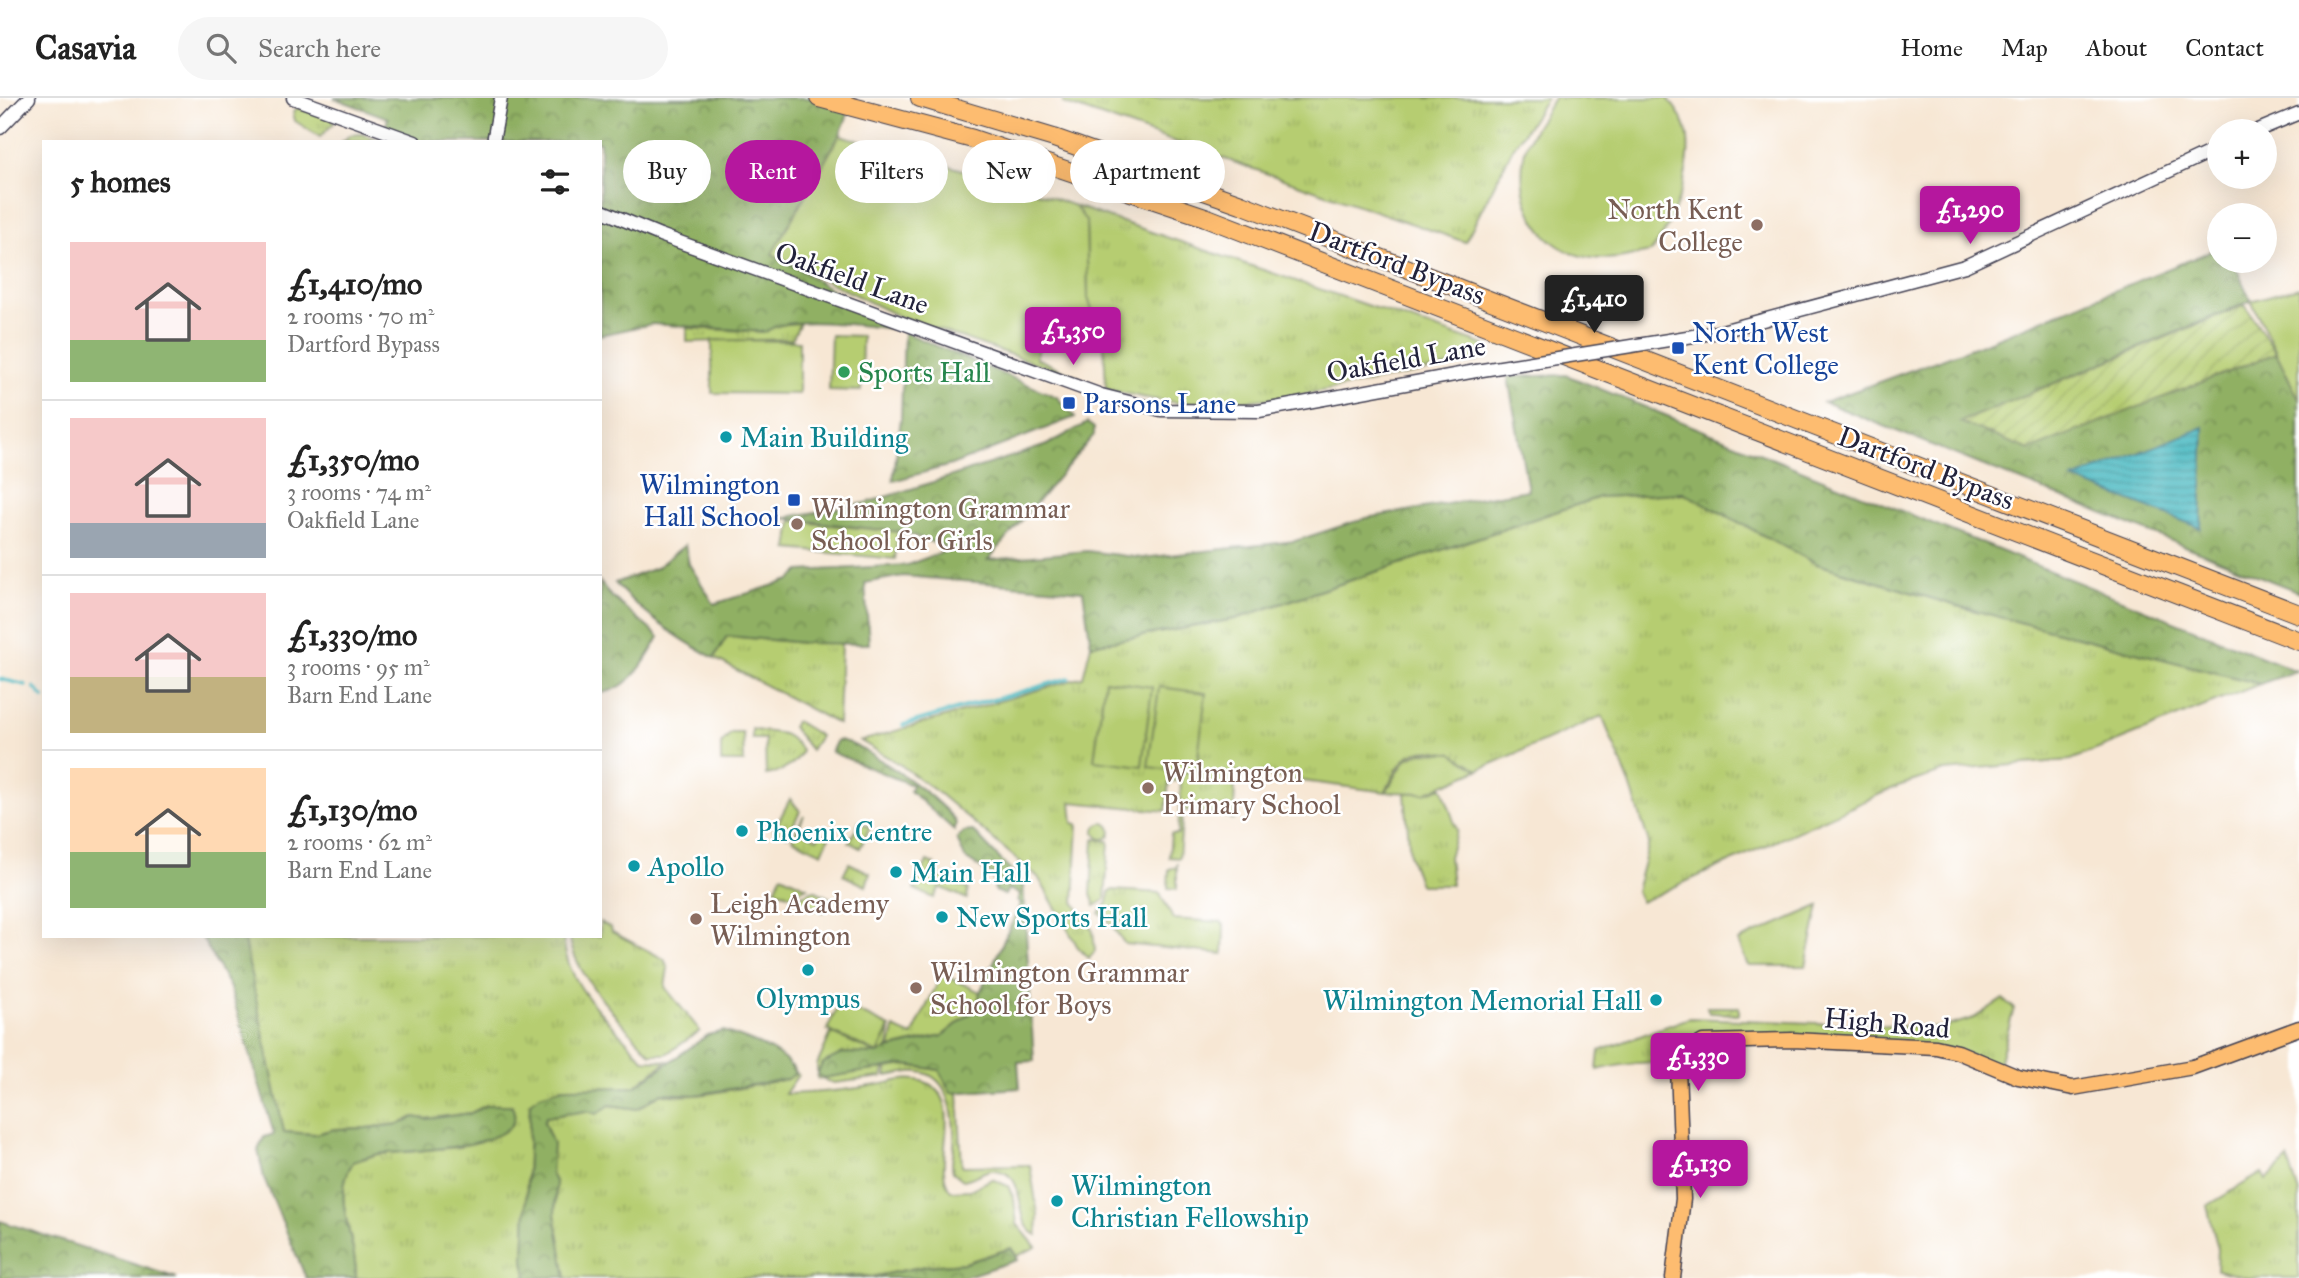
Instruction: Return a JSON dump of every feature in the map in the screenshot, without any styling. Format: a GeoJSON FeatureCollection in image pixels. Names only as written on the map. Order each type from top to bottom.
{"type":"FeatureCollection","features":[{"type":"Feature","properties":{"kind":"highway","name":"Dartford Bypass"},"geometry":{"type":"LineString","coordinates":[[819,98],[973,139],[1205,217],[2299,641]]}},
{"type":"Feature","properties":{"kind":"highway","name":"Dartford Bypass"},"geometry":{"type":"LineString","coordinates":[[920,98],[1067,142],[1241,204],[2299,614]]}},
{"type":"Feature","properties":{"kind":"main road","name":"High Road"},"geometry":{"type":"LineString","coordinates":[[1673,1278],[1683,1199],[1678,1067],[1685,1053],[1703,1042],[1793,1040],[1936,1047],[1958,1052],[2018,1077],[2073,1088],[2193,1068],[2299,1028]]}},
{"type":"Feature","properties":{"kind":"street"},"geometry":{"type":"LineString","coordinates":[[0,128],[29,98]]}},
{"type":"Feature","properties":{"kind":"street"},"geometry":{"type":"LineString","coordinates":[[293,98],[409,140]]}},
{"type":"Feature","properties":{"kind":"street"},"geometry":{"type":"LineString","coordinates":[[493,140],[500,98]]}},
{"type":"Feature","properties":{"kind":"street"},"geometry":{"type":"LineString","coordinates":[[2277,122],[2299,113]]}},
{"type":"Feature","properties":{"kind":"street","name":"Oakfield Lane"},"geometry":{"type":"LineString","coordinates":[[602,211],[660,235],[1101,395],[1161,410],[1259,411],[1476,371],[1718,332],[1965,266],[2207,154]]}},
{"type":"Feature","properties":{"kind":"green space"},"geometry":{"type":"Polygon","coordinates":[[[334,98],[854,98],[840,135],[821,169],[821,140],[725,140],[725,203],[802,203],[773,254],[897,329],[809,322],[776,326],[766,332],[652,324],[602,335],[602,140],[382,140],[388,118],[334,98]]]}},
{"type":"Feature","properties":{"kind":"green space"},"geometry":{"type":"Polygon","coordinates":[[[1063,98],[1547,98],[1513,148],[1465,242],[1225,159],[1225,140],[1170,140],[1063,103],[1063,98]]]}},
{"type":"Feature","properties":{"kind":"green space"},"geometry":{"type":"Polygon","coordinates":[[[1554,98],[1668,98],[1679,114],[1687,132],[1684,178],[1667,227],[1651,252],[1607,259],[1574,254],[1559,246],[1536,222],[1528,207],[1524,190],[1524,155],[1532,133],[1554,98]]]}},
{"type":"Feature","properties":{"kind":"green space"},"geometry":{"type":"Polygon","coordinates":[[[297,108],[332,118],[334,123],[320,137],[295,121],[293,112],[297,108]]]}},
{"type":"Feature","properties":{"kind":"green space"},"geometry":{"type":"Polygon","coordinates":[[[361,134],[380,140],[344,140],[350,135],[361,134]]]}},
{"type":"Feature","properties":{"kind":"green space"},"geometry":{"type":"Polygon","coordinates":[[[840,135],[858,140],[837,140],[840,135]]]}},
{"type":"Feature","properties":{"kind":"green space"},"geometry":{"type":"Polygon","coordinates":[[[835,144],[835,203],[948,203],[948,166],[962,170],[962,203],[1056,203],[1056,199],[1075,206],[1086,221],[1088,298],[1098,328],[1095,341],[1047,323],[1036,358],[1082,379],[898,316],[772,254],[801,203],[821,203],[821,168],[835,144]]]}},
{"type":"Feature","properties":{"kind":"green space"},"geometry":{"type":"Polygon","coordinates":[[[1075,206],[1487,346],[1478,361],[1259,400],[1186,403],[1106,389],[1104,344],[1095,341],[1098,328],[1088,298],[1086,222],[1075,206]]]}},
{"type":"Feature","properties":{"kind":"green space"},"geometry":{"type":"Polygon","coordinates":[[[2207,253],[2207,273],[2238,273],[2251,301],[1961,422],[2029,449],[2276,353],[2299,399],[2299,592],[1824,402],[1985,343],[2207,253]]]}},
{"type":"Feature","properties":{"kind":"green space"},"geometry":{"type":"Polygon","coordinates":[[[2299,287],[2299,399],[2251,301],[2299,287]]]}},
{"type":"Feature","properties":{"kind":"green space"},"geometry":{"type":"Polygon","coordinates":[[[2245,305],[2276,353],[2029,450],[1960,422],[2245,305]]]}},
{"type":"Feature","properties":{"kind":"green space"},"geometry":{"type":"Polygon","coordinates":[[[800,323],[792,339],[687,342],[687,328],[766,332],[774,325],[800,323]]]}},
{"type":"Feature","properties":{"kind":"green space"},"geometry":{"type":"Polygon","coordinates":[[[904,332],[1057,397],[1075,417],[951,465],[893,481],[901,418],[904,332]]]}},
{"type":"Feature","properties":{"kind":"green space"},"geometry":{"type":"Polygon","coordinates":[[[831,335],[862,336],[861,391],[829,390],[831,335]]]}},
{"type":"Feature","properties":{"kind":"green space"},"geometry":{"type":"Polygon","coordinates":[[[712,340],[799,341],[799,394],[712,393],[712,340]]]}},
{"type":"Feature","properties":{"kind":"green space"},"geometry":{"type":"Polygon","coordinates":[[[1566,375],[2297,671],[2260,684],[1957,606],[1817,564],[1684,493],[1600,497],[1235,619],[1091,645],[1083,591],[903,576],[865,583],[869,644],[804,643],[727,636],[714,658],[661,625],[615,583],[656,568],[685,545],[689,564],[714,604],[790,580],[800,571],[907,565],[951,549],[906,533],[782,518],[866,503],[1047,445],[1087,423],[1094,428],[1094,435],[988,560],[1087,551],[1142,558],[1295,541],[1366,518],[1528,490],[1508,377],[1566,375]]]}},
{"type":"Feature","properties":{"kind":"green space"},"geometry":{"type":"Polygon","coordinates":[[[1684,493],[1817,564],[1957,606],[2260,684],[2071,760],[1945,771],[1898,786],[1641,902],[1636,891],[1649,843],[1630,784],[1602,716],[1478,770],[1443,752],[1414,753],[1400,765],[1385,792],[1235,772],[1234,820],[1223,814],[1183,810],[1179,858],[1169,857],[1171,834],[1178,834],[1181,781],[1169,781],[1166,811],[1071,802],[1073,823],[1078,824],[1074,902],[1093,931],[1095,951],[1089,958],[1079,949],[1038,877],[941,795],[902,766],[861,741],[1083,677],[1091,645],[1235,619],[1600,497],[1684,493]]]}},
{"type":"Feature","properties":{"kind":"green space"},"geometry":{"type":"Polygon","coordinates":[[[792,521],[898,532],[895,559],[788,549],[792,521]]]}},
{"type":"Feature","properties":{"kind":"green space"},"geometry":{"type":"Polygon","coordinates":[[[602,585],[611,596],[659,637],[636,673],[611,691],[602,693],[602,585]]]}},
{"type":"Feature","properties":{"kind":"green space"},"geometry":{"type":"Polygon","coordinates":[[[727,636],[804,643],[841,643],[838,724],[714,658],[727,636]]]}},
{"type":"Feature","properties":{"kind":"green space"},"geometry":{"type":"Polygon","coordinates":[[[1105,680],[1152,687],[1142,766],[1094,760],[1105,680]]]}},
{"type":"Feature","properties":{"kind":"green space"},"geometry":{"type":"Polygon","coordinates":[[[1159,687],[1206,693],[1196,773],[1148,767],[1159,687]]]}},
{"type":"Feature","properties":{"kind":"green space"},"geometry":{"type":"Polygon","coordinates":[[[796,721],[820,736],[811,750],[792,727],[796,721]]]}},
{"type":"Feature","properties":{"kind":"green space"},"geometry":{"type":"Polygon","coordinates":[[[752,729],[784,734],[802,751],[788,767],[766,775],[765,739],[752,739],[752,729]]]}},
{"type":"Feature","properties":{"kind":"green space"},"geometry":{"type":"Polygon","coordinates":[[[731,733],[743,733],[744,762],[721,762],[721,744],[731,733]]]}},
{"type":"Feature","properties":{"kind":"green space"},"geometry":{"type":"Polygon","coordinates":[[[837,740],[863,750],[922,789],[951,815],[956,824],[954,830],[910,791],[912,785],[831,752],[837,740]]]}},
{"type":"Feature","properties":{"kind":"green space"},"geometry":{"type":"Polygon","coordinates":[[[1422,752],[1452,753],[1478,770],[1425,793],[1386,792],[1406,759],[1422,752]]]}},
{"type":"Feature","properties":{"kind":"green space"},"geometry":{"type":"Polygon","coordinates":[[[1442,787],[1457,830],[1449,857],[1452,885],[1420,885],[1410,856],[1405,793],[1424,793],[1442,787]]]}},
{"type":"Feature","properties":{"kind":"green space"},"geometry":{"type":"Polygon","coordinates":[[[790,799],[800,811],[788,836],[774,830],[790,799]]]}},
{"type":"Feature","properties":{"kind":"green space"},"geometry":{"type":"Polygon","coordinates":[[[804,815],[798,830],[817,839],[821,833],[829,837],[822,853],[792,839],[804,815]]]}},
{"type":"Feature","properties":{"kind":"green space"},"geometry":{"type":"Polygon","coordinates":[[[859,822],[870,827],[860,848],[849,842],[859,822]]]}},
{"type":"Feature","properties":{"kind":"green space"},"geometry":{"type":"Polygon","coordinates":[[[1103,823],[1111,831],[1103,839],[1095,831],[1103,823]]]}},
{"type":"Feature","properties":{"kind":"green space"},"geometry":{"type":"Polygon","coordinates":[[[973,831],[1023,883],[1034,1061],[1018,1062],[1020,1088],[951,1093],[939,1070],[906,1065],[823,1078],[817,1074],[823,1063],[843,1053],[878,1054],[888,1049],[942,1036],[977,1008],[980,992],[1021,903],[1017,901],[1020,894],[1008,889],[1005,895],[995,891],[993,876],[965,858],[957,839],[963,832],[973,831]]]}},
{"type":"Feature","properties":{"kind":"green space"},"geometry":{"type":"Polygon","coordinates":[[[1094,839],[1109,841],[1105,900],[1095,906],[1091,894],[1094,839]]]}},
{"type":"Feature","properties":{"kind":"green space"},"geometry":{"type":"Polygon","coordinates":[[[927,861],[934,864],[931,872],[968,889],[967,899],[940,887],[934,898],[914,889],[927,861]]]}},
{"type":"Feature","properties":{"kind":"green space"},"geometry":{"type":"Polygon","coordinates":[[[849,863],[870,873],[866,886],[843,875],[849,863]]]}},
{"type":"Feature","properties":{"kind":"green space"},"geometry":{"type":"Polygon","coordinates":[[[1177,867],[1177,889],[1168,888],[1169,869],[1177,867]]]}},
{"type":"Feature","properties":{"kind":"green space"},"geometry":{"type":"Polygon","coordinates":[[[781,875],[807,887],[791,895],[775,890],[781,875]]]}},
{"type":"Feature","properties":{"kind":"green space"},"geometry":{"type":"Polygon","coordinates":[[[814,890],[830,898],[823,912],[799,901],[802,895],[814,890]]]}},
{"type":"Feature","properties":{"kind":"green space"},"geometry":{"type":"Polygon","coordinates":[[[1109,892],[1160,893],[1173,919],[1221,922],[1224,925],[1223,954],[1125,944],[1107,919],[1099,913],[1108,903],[1109,892]]]}},
{"type":"Feature","properties":{"kind":"green space"},"geometry":{"type":"Polygon","coordinates":[[[1819,906],[1806,966],[1748,966],[1738,941],[1819,906]]]}},
{"type":"Feature","properties":{"kind":"green space"},"geometry":{"type":"Polygon","coordinates":[[[602,923],[611,928],[612,932],[664,959],[668,968],[665,987],[700,1031],[666,1054],[651,1054],[589,982],[573,950],[570,938],[602,938],[602,923]]]}},
{"type":"Feature","properties":{"kind":"green space"},"geometry":{"type":"Polygon","coordinates":[[[202,938],[243,938],[284,1132],[315,1134],[335,1129],[400,1124],[414,1117],[426,1119],[471,1113],[487,1105],[511,1105],[514,1120],[505,1131],[486,1139],[437,1149],[379,1154],[353,1162],[346,1176],[344,1205],[356,1278],[306,1278],[264,1178],[258,1150],[264,1137],[274,1134],[230,988],[202,938]]]}},
{"type":"Feature","properties":{"kind":"green space"},"geometry":{"type":"Polygon","coordinates":[[[242,938],[563,938],[572,972],[593,1004],[644,1060],[667,1061],[634,1087],[530,1102],[524,1260],[527,1278],[356,1278],[344,1205],[346,1176],[353,1162],[378,1154],[460,1147],[511,1105],[487,1105],[471,1113],[426,1119],[414,1117],[400,1124],[335,1129],[315,1134],[284,1132],[242,938]]]}},
{"type":"Feature","properties":{"kind":"green space"},"geometry":{"type":"Polygon","coordinates":[[[942,974],[980,992],[977,1008],[942,1036],[890,1048],[894,1028],[912,1036],[942,974]]]}},
{"type":"Feature","properties":{"kind":"green space"},"geometry":{"type":"Polygon","coordinates":[[[2003,999],[2014,1008],[1998,1068],[1959,1050],[1703,1041],[1678,1066],[1647,1063],[1597,1070],[1599,1051],[1689,1018],[1941,1028],[1974,1018],[2003,999]]]}},
{"type":"Feature","properties":{"kind":"green space"},"geometry":{"type":"Polygon","coordinates":[[[839,1003],[890,1027],[878,1053],[827,1030],[839,1003]]]}},
{"type":"Feature","properties":{"kind":"green space"},"geometry":{"type":"Polygon","coordinates":[[[1707,1007],[1739,1007],[1739,1014],[1709,1013],[1707,1007]]]}},
{"type":"Feature","properties":{"kind":"green space"},"geometry":{"type":"Polygon","coordinates":[[[890,1027],[888,1049],[878,1053],[890,1027]]]}},
{"type":"Feature","properties":{"kind":"green space"},"geometry":{"type":"Polygon","coordinates":[[[724,1031],[774,1052],[783,1058],[795,1074],[787,1079],[695,1095],[662,1093],[637,1109],[610,1105],[597,1114],[587,1111],[546,1117],[544,1122],[553,1144],[551,1174],[556,1183],[555,1214],[566,1277],[527,1278],[524,1260],[530,1102],[540,1095],[563,1088],[634,1087],[708,1035],[724,1031]]]}},
{"type":"Feature","properties":{"kind":"green space"},"geometry":{"type":"Polygon","coordinates":[[[831,1033],[877,1054],[843,1053],[823,1078],[885,1067],[882,1077],[834,1083],[817,1078],[817,1065],[831,1033]]]}},
{"type":"Feature","properties":{"kind":"green space"},"geometry":{"type":"Polygon","coordinates":[[[791,1065],[798,1075],[785,1094],[839,1090],[912,1079],[925,1082],[938,1090],[945,1103],[947,1117],[944,1165],[945,1180],[951,1191],[970,1190],[992,1179],[1008,1186],[1014,1199],[1017,1224],[1036,1247],[1017,1256],[1011,1248],[965,1263],[925,1266],[871,1277],[565,1278],[555,1214],[556,1184],[551,1174],[544,1122],[546,1117],[610,1105],[638,1109],[662,1093],[705,1094],[787,1079],[795,1074],[791,1065]]]}},
{"type":"Feature","properties":{"kind":"green space"},"geometry":{"type":"Polygon","coordinates":[[[906,1065],[939,1070],[951,1093],[958,1092],[962,1166],[1030,1165],[1038,1215],[1037,1235],[1029,1229],[1024,1220],[1017,1189],[1006,1173],[990,1170],[963,1180],[953,1172],[953,1123],[949,1100],[938,1081],[930,1075],[915,1072],[886,1076],[888,1066],[906,1065]]]}},
{"type":"Feature","properties":{"kind":"green space"},"geometry":{"type":"Polygon","coordinates":[[[2288,1159],[2299,1194],[2299,1278],[2248,1278],[2217,1270],[2218,1249],[2207,1206],[2262,1173],[2266,1180],[2288,1159]]]}},
{"type":"Feature","properties":{"kind":"green space"},"geometry":{"type":"Polygon","coordinates":[[[0,1221],[177,1278],[0,1278],[0,1221]]]}},
{"type":"Feature","properties":{"kind":"green space"},"geometry":{"type":"Polygon","coordinates":[[[1011,1248],[1017,1260],[961,1278],[830,1278],[858,1275],[871,1277],[925,1266],[965,1263],[1011,1248]]]}},
{"type":"Feature","properties":{"kind":"water"},"geometry":{"type":"Polygon","coordinates":[[[2204,427],[2201,528],[2073,479],[2204,427]]]}},
{"type":"Feature","properties":{"kind":"waterway"},"geometry":{"type":"LineString","coordinates":[[992,700],[1069,678]]}},
{"type":"Feature","properties":{"kind":"waterway"},"geometry":{"type":"LineString","coordinates":[[0,679],[26,685]]}},
{"type":"Feature","properties":{"kind":"waterway"},"geometry":{"type":"LineString","coordinates":[[34,687],[42,696]]}},
{"type":"Feature","properties":{"kind":"waterway"},"geometry":{"type":"LineString","coordinates":[[903,725],[989,700]]}},
{"type":"Feature","properties":{"kind":"place","name":"North Kent College"},"geometry":{"type":"Point","coordinates":[1757,225]}},
{"type":"Feature","properties":{"kind":"place","name":"North West Kent College"},"geometry":{"type":"Point","coordinates":[1678,348]}},
{"type":"Feature","properties":{"kind":"place","name":"Sports Hall"},"geometry":{"type":"Point","coordinates":[844,372]}},
{"type":"Feature","properties":{"kind":"place","name":"Parsons Lane"},"geometry":{"type":"Point","coordinates":[1069,403]}},
{"type":"Feature","properties":{"kind":"place","name":"Main Building"},"geometry":{"type":"Point","coordinates":[726,437]}},
{"type":"Feature","properties":{"kind":"place","name":"Wilmington Hall School"},"geometry":{"type":"Point","coordinates":[794,500]}},
{"type":"Feature","properties":{"kind":"place","name":"Wilmington Grammar School for Girls"},"geometry":{"type":"Point","coordinates":[797,524]}},
{"type":"Feature","properties":{"kind":"place","name":"Wilmington Primary School"},"geometry":{"type":"Point","coordinates":[1148,788]}},
{"type":"Feature","properties":{"kind":"place","name":"Phoenix Centre"},"geometry":{"type":"Point","coordinates":[742,831]}},
{"type":"Feature","properties":{"kind":"place","name":"Apollo"},"geometry":{"type":"Point","coordinates":[634,866]}},
{"type":"Feature","properties":{"kind":"place","name":"Main Hall"},"geometry":{"type":"Point","coordinates":[896,872]}},
{"type":"Feature","properties":{"kind":"place","name":"New Sports Hall"},"geometry":{"type":"Point","coordinates":[942,917]}},
{"type":"Feature","properties":{"kind":"place","name":"Leigh Academy Wilmington"},"geometry":{"type":"Point","coordinates":[696,919]}},
{"type":"Feature","properties":{"kind":"place","name":"Olympus"},"geometry":{"type":"Point","coordinates":[808,970]}},
{"type":"Feature","properties":{"kind":"place","name":"Wilmington Grammar School for Boys"},"geometry":{"type":"Point","coordinates":[916,988]}},
{"type":"Feature","properties":{"kind":"place","name":"Wilmington Memorial Hall"},"geometry":{"type":"Point","coordinates":[1656,1000]}},
{"type":"Feature","properties":{"kind":"place","name":"Wilmington Christian Fellowship"},"geometry":{"type":"Point","coordinates":[1057,1201]}}]}
